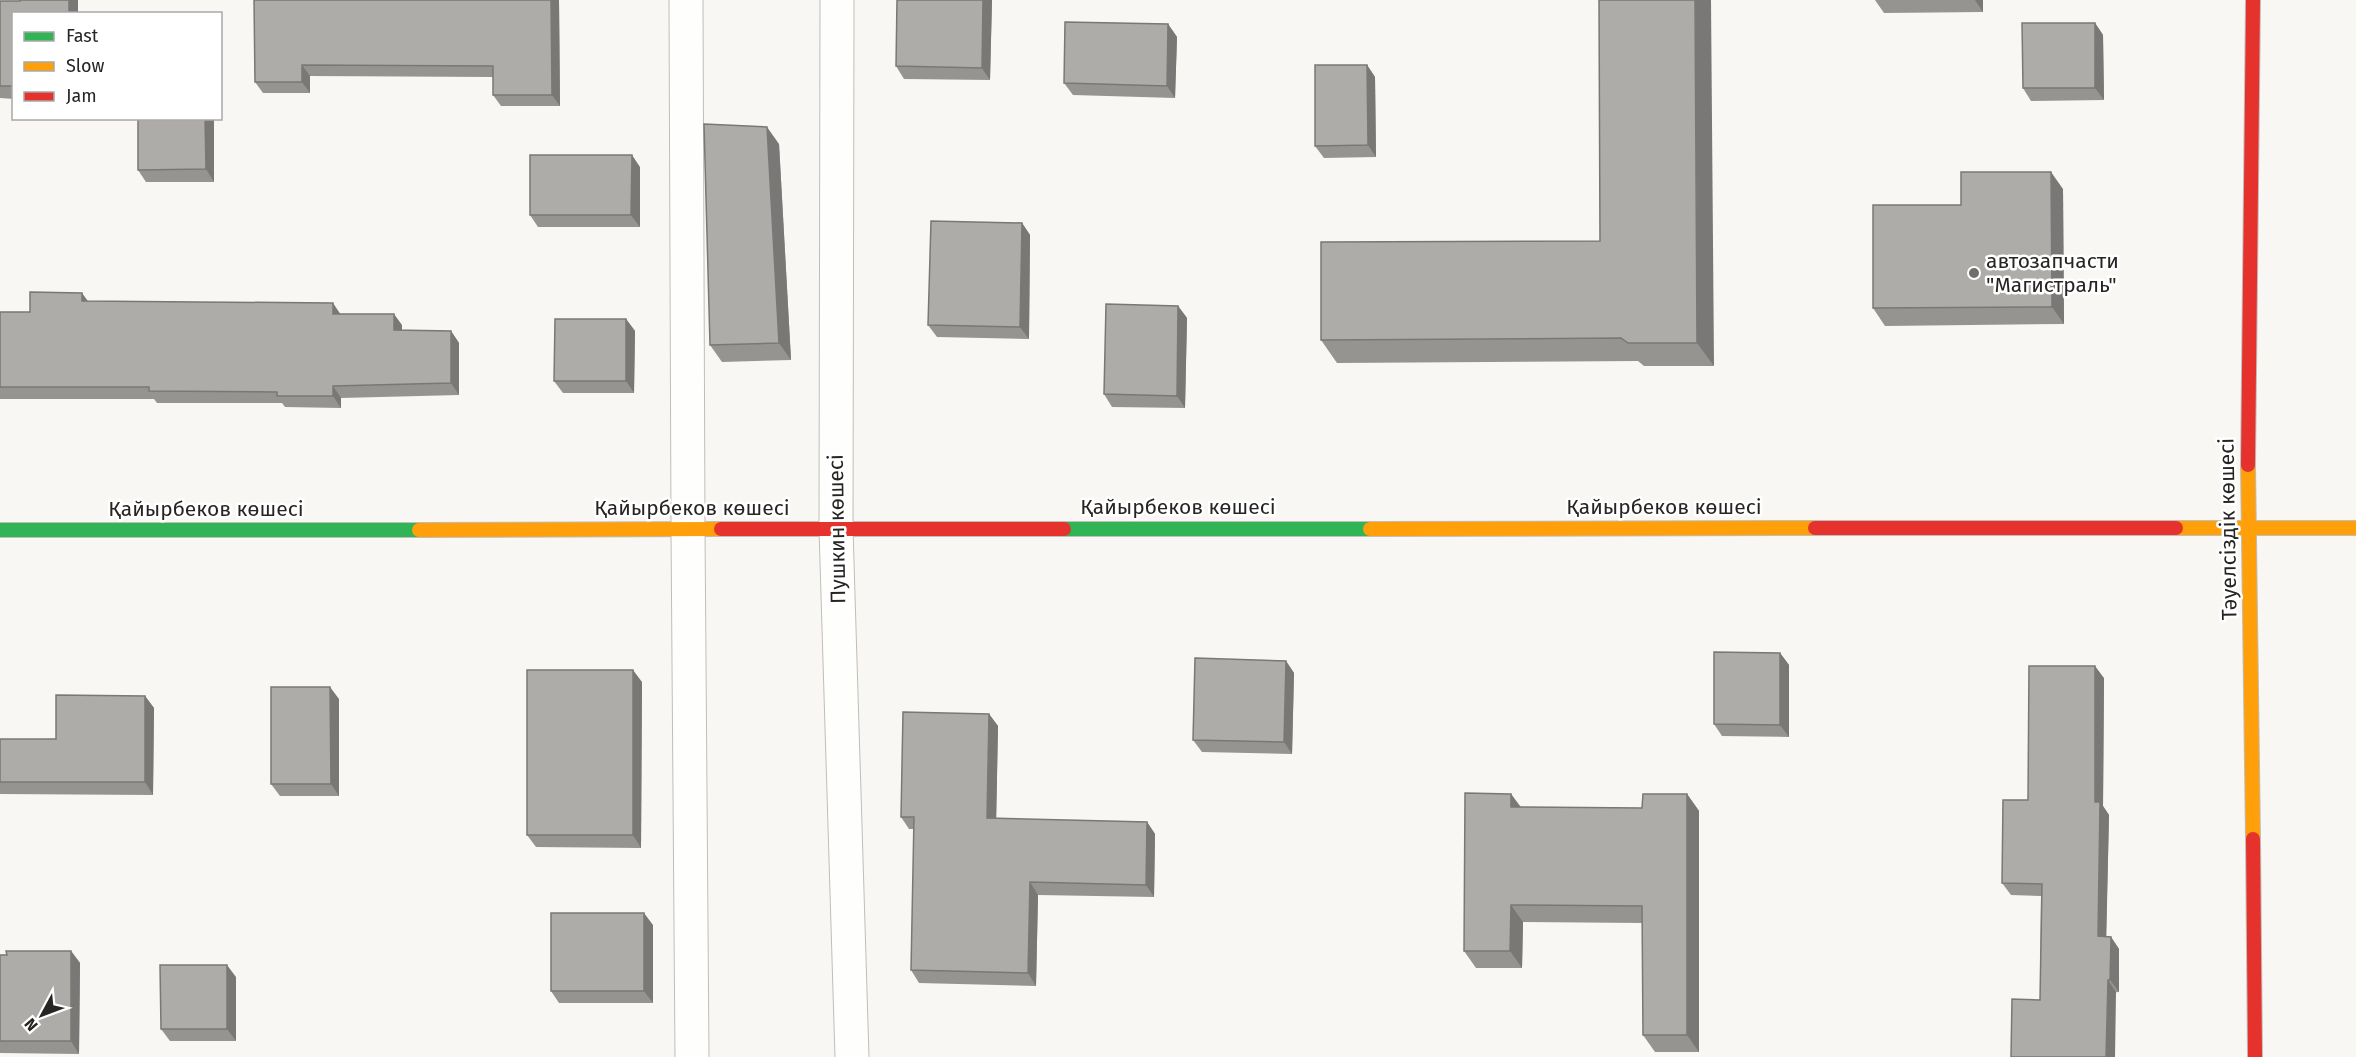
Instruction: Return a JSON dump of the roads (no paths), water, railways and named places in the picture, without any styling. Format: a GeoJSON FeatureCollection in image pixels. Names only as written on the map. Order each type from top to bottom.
{"type":"FeatureCollection","features":[{"type":"Feature","properties":{"kind":"main road","name":"Тәуелсіздік көшесі"},"geometry":{"type":"LineString","coordinates":[[2253,0],[2248,437],[2255,1057]]}},
{"type":"Feature","properties":{"kind":"main road","name":"Қайырбеков көшесі"},"geometry":{"type":"LineString","coordinates":[[0,530],[2356,528]]}},
{"type":"Feature","properties":{"kind":"street"},"geometry":{"type":"LineString","coordinates":[[686,0],[692,1057]]}},
{"type":"Feature","properties":{"kind":"street","name":"Пушкин көшесі"},"geometry":{"type":"LineString","coordinates":[[837,0],[836,529],[852,1057]]}},
{"type":"Feature","properties":{"kind":"place","name":"автозапчасти \"Магистраль\""},"geometry":{"type":"Point","coordinates":[1974,273]}}]}
